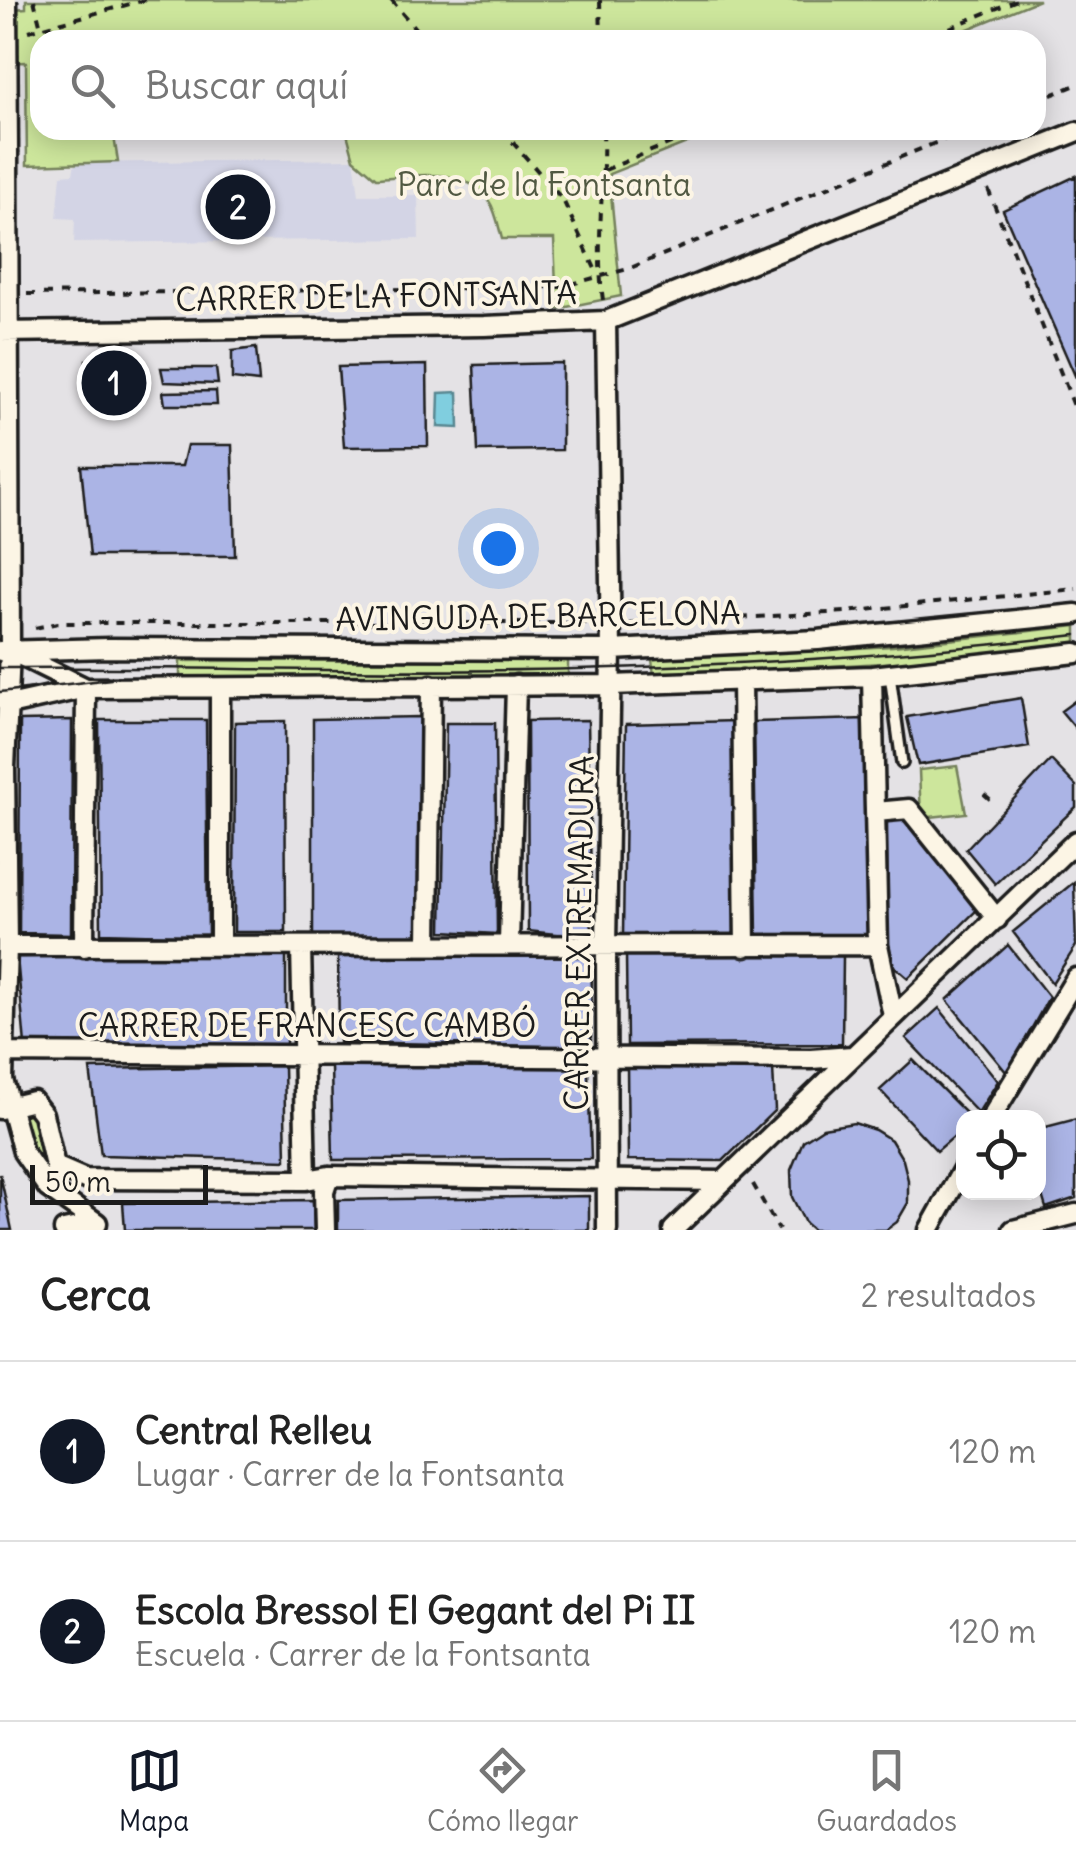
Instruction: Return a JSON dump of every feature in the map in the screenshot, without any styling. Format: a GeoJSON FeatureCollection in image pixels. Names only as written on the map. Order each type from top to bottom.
{"type":"FeatureCollection","features":[{"type":"Feature","properties":{"kind":"street"},"geometry":{"type":"LineString","coordinates":[[7,0],[8,294],[4,332],[10,630],[5,651],[9,706],[2,768],[8,946],[2,968],[5,1107],[23,1152],[48,1188],[98,1227]]}},
{"type":"Feature","properties":{"kind":"street","name":"CARRER DE LA FONTSANTA"},"geometry":{"type":"LineString","coordinates":[[4,332],[502,326],[606,321],[1076,132]]}},
{"type":"Feature","properties":{"kind":"street","name":"CARRER EXTREMADURA"},"geometry":{"type":"LineString","coordinates":[[606,321],[612,650],[606,945],[607,1230]]}},
{"type":"Feature","properties":{"kind":"street","name":"AVINGUDA DE BARCELONA"},"geometry":{"type":"LineString","coordinates":[[5,651],[612,650],[818,640],[1076,614]]}},
{"type":"Feature","properties":{"kind":"street"},"geometry":{"type":"LineString","coordinates":[[5,651],[86,688],[84,947]]}},
{"type":"Feature","properties":{"kind":"street","name":"AVINGUDA DE BARCELONA"},"geometry":{"type":"LineString","coordinates":[[9,706],[86,688],[611,685],[881,676],[1076,652]]}},
{"type":"Feature","properties":{"kind":"street"},"geometry":{"type":"LineString","coordinates":[[881,676],[876,812],[878,946],[893,1016]]}},
{"type":"Feature","properties":{"kind":"street"},"geometry":{"type":"LineString","coordinates":[[742,680],[744,947]]}},
{"type":"Feature","properties":{"kind":"street"},"geometry":{"type":"LineString","coordinates":[[509,943],[516,685]]}},
{"type":"Feature","properties":{"kind":"street"},"geometry":{"type":"LineString","coordinates":[[428,945],[430,686]]}},
{"type":"Feature","properties":{"kind":"street"},"geometry":{"type":"LineString","coordinates":[[220,688],[220,945]]}},
{"type":"Feature","properties":{"kind":"street"},"geometry":{"type":"LineString","coordinates":[[876,812],[909,808],[997,920]]}},
{"type":"Feature","properties":{"kind":"street"},"geometry":{"type":"LineString","coordinates":[[673,1230],[1076,841]]}},
{"type":"Feature","properties":{"kind":"street"},"geometry":{"type":"LineString","coordinates":[[8,946],[878,946]]}},
{"type":"Feature","properties":{"kind":"street"},"geometry":{"type":"LineString","coordinates":[[302,946],[306,1180]]}},
{"type":"Feature","properties":{"kind":"street"},"geometry":{"type":"LineString","coordinates":[[996,1110],[1076,978]]}},
{"type":"Feature","properties":{"kind":"street","name":"CARRER DE FRANCESC CAMBÓ"},"geometry":{"type":"LineString","coordinates":[[2,1054],[852,1056]]}},
{"type":"Feature","properties":{"kind":"street"},"geometry":{"type":"LineString","coordinates":[[5,1107],[33,1101],[43,1114],[55,1166],[85,1179],[306,1180],[329,1176],[724,1181]]}},
{"type":"Feature","properties":{"kind":"street"},"geometry":{"type":"LineString","coordinates":[[324,1230],[324,1190],[329,1176]]}},
{"type":"Feature","properties":{"kind":"street"},"geometry":{"type":"LineString","coordinates":[[929,1230],[956,1182]]}},
{"type":"Feature","properties":{"kind":"street"},"geometry":{"type":"LineString","coordinates":[[1013,1230],[1076,1214]]}},
{"type":"Feature","properties":{"kind":"street"},"geometry":{"type":"LineString","coordinates":[[64,1230],[98,1227]]}},
{"type":"Feature","properties":{"kind":"lane"},"geometry":{"type":"LineString","coordinates":[[881,676],[902,763]]}},
{"type":"Feature","properties":{"kind":"path"},"geometry":{"type":"LineString","coordinates":[[34,0],[40,28]]}},
{"type":"Feature","properties":{"kind":"path"},"geometry":{"type":"LineString","coordinates":[[40,28],[145,0]]}},
{"type":"Feature","properties":{"kind":"path"},"geometry":{"type":"LineString","coordinates":[[391,0],[416,30]]}},
{"type":"Feature","properties":{"kind":"path"},"geometry":{"type":"LineString","coordinates":[[600,0],[601,30]]}},
{"type":"Feature","properties":{"kind":"path"},"geometry":{"type":"LineString","coordinates":[[944,30],[1016,0]]}},
{"type":"Feature","properties":{"kind":"path"},"geometry":{"type":"LineString","coordinates":[[26,18],[40,28]]}},
{"type":"Feature","properties":{"kind":"path"},"geometry":{"type":"LineString","coordinates":[[1046,98],[1076,86]]}},
{"type":"Feature","properties":{"kind":"path"},"geometry":{"type":"LineString","coordinates":[[511,140],[563,200],[600,278]]}},
{"type":"Feature","properties":{"kind":"path"},"geometry":{"type":"LineString","coordinates":[[600,278],[604,140]]}},
{"type":"Feature","properties":{"kind":"path"},"geometry":{"type":"LineString","coordinates":[[604,170],[678,140]]}},
{"type":"Feature","properties":{"kind":"path"},"geometry":{"type":"LineString","coordinates":[[8,294],[560,288],[600,278],[942,140]]}},
{"type":"Feature","properties":{"kind":"path"},"geometry":{"type":"LineString","coordinates":[[981,170],[1076,412]]}},
{"type":"Feature","properties":{"kind":"path"},"geometry":{"type":"LineString","coordinates":[[10,630],[58,623],[654,625],[844,612],[1076,589]]}},
{"type":"Feature","properties":{"kind":"path"},"geometry":{"type":"LineString","coordinates":[[984,794],[991,800]]}},
{"type":"Feature","properties":{"kind":"path"},"geometry":{"type":"LineString","coordinates":[[746,1171],[779,1230]]}},
{"type":"Feature","properties":{"kind":"shaded area"},"geometry":{"type":"Polygon","coordinates":[[[354,159],[359,195],[418,195],[419,239],[74,243],[75,219],[57,218],[61,175],[73,174],[75,163],[354,159]]]}},
{"type":"Feature","properties":{"kind":"green space"},"geometry":{"type":"Polygon","coordinates":[[[26,0],[1039,0],[966,30],[30,30],[30,140],[115,140],[118,162],[27,165],[26,62],[0,63],[0,10],[26,8],[26,0]]]}},
{"type":"Feature","properties":{"kind":"green space","name":"Parc de la Fontsanta"},"geometry":{"type":"Polygon","coordinates":[[[349,140],[694,140],[609,174],[621,296],[557,309],[554,239],[502,239],[489,201],[467,182],[438,175],[376,178],[354,159],[349,140]]]}},
{"type":"Feature","properties":{"kind":"green space"},"geometry":{"type":"Polygon","coordinates":[[[1076,626],[1076,644],[900,662],[654,676],[652,659],[893,646],[1076,626]]]}},
{"type":"Feature","properties":{"kind":"green space"},"geometry":{"type":"Polygon","coordinates":[[[568,660],[568,678],[180,677],[180,661],[568,660]]]}},
{"type":"Feature","properties":{"kind":"green space"},"geometry":{"type":"Polygon","coordinates":[[[957,766],[966,813],[921,818],[919,770],[957,766]]]}},
{"type":"Feature","properties":{"kind":"green space"},"geometry":{"type":"Polygon","coordinates":[[[30,1114],[58,1188],[27,1136],[22,1115],[30,1114]]]}},
{"type":"Feature","properties":{"kind":"water"},"geometry":{"type":"Polygon","coordinates":[[[458,392],[459,428],[438,427],[439,393],[458,392]]]}},
{"type":"Feature","properties":{"kind":"building"},"geometry":{"type":"Polygon","coordinates":[[[1076,176],[1076,378],[1003,210],[1076,176]]]}},
{"type":"Feature","properties":{"kind":"building"},"geometry":{"type":"Polygon","coordinates":[[[256,348],[259,382],[232,379],[232,351],[256,348]]]}},
{"type":"Feature","properties":{"kind":"building"},"geometry":{"type":"Polygon","coordinates":[[[86,360],[141,363],[140,403],[89,404],[86,360]]]}},
{"type":"Feature","properties":{"kind":"building"},"geometry":{"type":"Polygon","coordinates":[[[562,363],[562,450],[478,451],[474,365],[562,363]]]}},
{"type":"Feature","properties":{"kind":"building"},"geometry":{"type":"Polygon","coordinates":[[[427,365],[428,446],[344,447],[338,367],[427,365]]]}},
{"type":"Feature","properties":{"kind":"building"},"geometry":{"type":"Polygon","coordinates":[[[161,368],[216,368],[218,384],[164,382],[161,368]]]}},
{"type":"Feature","properties":{"kind":"building"},"geometry":{"type":"Polygon","coordinates":[[[216,391],[217,405],[165,405],[163,392],[216,391]]]}},
{"type":"Feature","properties":{"kind":"building"},"geometry":{"type":"Polygon","coordinates":[[[187,445],[232,445],[235,556],[90,556],[81,466],[182,466],[187,445]]]}},
{"type":"Feature","properties":{"kind":"building"},"geometry":{"type":"Polygon","coordinates":[[[1021,698],[1029,747],[918,765],[907,717],[1021,698]]]}},
{"type":"Feature","properties":{"kind":"building"},"geometry":{"type":"Polygon","coordinates":[[[1076,700],[1076,729],[1061,711],[1076,700]]]}},
{"type":"Feature","properties":{"kind":"building"},"geometry":{"type":"Polygon","coordinates":[[[420,717],[418,936],[313,936],[313,719],[420,717]]]}},
{"type":"Feature","properties":{"kind":"building"},"geometry":{"type":"Polygon","coordinates":[[[866,719],[870,939],[757,938],[754,722],[866,719]]]}},
{"type":"Feature","properties":{"kind":"building"},"geometry":{"type":"Polygon","coordinates":[[[72,720],[71,934],[19,933],[20,721],[72,720]]]}},
{"type":"Feature","properties":{"kind":"building"},"geometry":{"type":"Polygon","coordinates":[[[99,720],[206,720],[208,936],[101,933],[99,720]]]}},
{"type":"Feature","properties":{"kind":"building"},"geometry":{"type":"Polygon","coordinates":[[[588,720],[592,938],[528,931],[527,721],[588,720]]]}},
{"type":"Feature","properties":{"kind":"building"},"geometry":{"type":"Polygon","coordinates":[[[285,721],[286,932],[234,932],[235,722],[285,721]]]}},
{"type":"Feature","properties":{"kind":"building"},"geometry":{"type":"Polygon","coordinates":[[[735,721],[735,937],[623,935],[626,724],[735,721]]]}},
{"type":"Feature","properties":{"kind":"building"},"geometry":{"type":"Polygon","coordinates":[[[446,723],[495,723],[497,934],[442,931],[446,723]]]}},
{"type":"Feature","properties":{"kind":"building"},"geometry":{"type":"Polygon","coordinates":[[[1051,760],[1076,786],[1076,807],[995,884],[966,849],[1051,760]]]}},
{"type":"Feature","properties":{"kind":"building"},"geometry":{"type":"Polygon","coordinates":[[[906,815],[980,907],[908,978],[888,961],[887,819],[906,815]]]}},
{"type":"Feature","properties":{"kind":"building"},"geometry":{"type":"Polygon","coordinates":[[[1074,882],[1076,946],[1052,983],[1013,932],[1074,882]]]}},
{"type":"Feature","properties":{"kind":"building"},"geometry":{"type":"Polygon","coordinates":[[[1008,945],[1049,997],[1007,1073],[947,1000],[1008,945]]]}},
{"type":"Feature","properties":{"kind":"building"},"geometry":{"type":"Polygon","coordinates":[[[626,953],[843,956],[842,1044],[627,1045],[626,953]]]}},
{"type":"Feature","properties":{"kind":"building"},"geometry":{"type":"Polygon","coordinates":[[[286,954],[286,1044],[25,1045],[17,957],[286,954]]]}},
{"type":"Feature","properties":{"kind":"building"},"geometry":{"type":"Polygon","coordinates":[[[592,956],[591,1047],[339,1042],[338,957],[592,956]]]}},
{"type":"Feature","properties":{"kind":"building"},"geometry":{"type":"Polygon","coordinates":[[[939,1008],[998,1081],[980,1110],[975,1110],[906,1038],[939,1008]]]}},
{"type":"Feature","properties":{"kind":"building"},"geometry":{"type":"Polygon","coordinates":[[[913,1060],[963,1110],[956,1110],[956,1135],[937,1151],[880,1090],[913,1060]]]}},
{"type":"Feature","properties":{"kind":"building"},"geometry":{"type":"Polygon","coordinates":[[[284,1066],[286,1160],[101,1155],[90,1069],[284,1066]]]}},
{"type":"Feature","properties":{"kind":"building"},"geometry":{"type":"Polygon","coordinates":[[[331,1066],[588,1068],[591,1159],[333,1160],[331,1066]]]}},
{"type":"Feature","properties":{"kind":"building"},"geometry":{"type":"Polygon","coordinates":[[[627,1066],[773,1068],[775,1110],[723,1161],[628,1160],[627,1066]]]}},
{"type":"Feature","properties":{"kind":"building"},"geometry":{"type":"Polygon","coordinates":[[[1076,1119],[1076,1198],[1046,1208],[1044,1200],[1046,1127],[1076,1119]]]}},
{"type":"Feature","properties":{"kind":"building"},"geometry":{"type":"Polygon","coordinates":[[[854,1123],[891,1140],[903,1160],[908,1203],[897,1222],[886,1230],[813,1230],[792,1197],[791,1170],[803,1141],[823,1128],[854,1123]]]}},
{"type":"Feature","properties":{"kind":"building"},"geometry":{"type":"Polygon","coordinates":[[[0,1174],[12,1230],[0,1230],[0,1174]]]}},
{"type":"Feature","properties":{"kind":"building"},"geometry":{"type":"Polygon","coordinates":[[[589,1196],[589,1230],[338,1230],[338,1200],[589,1196]]]}},
{"type":"Feature","properties":{"kind":"building"},"geometry":{"type":"Polygon","coordinates":[[[313,1200],[314,1230],[125,1230],[123,1203],[313,1200]]]}},
{"type":"Feature","properties":{"kind":"tram line"},"geometry":{"type":"LineString","coordinates":[[0,668],[433,671],[639,667],[889,653],[1076,635]]}},
{"type":"Feature","properties":{"kind":"tram line"},"geometry":{"type":"LineString","coordinates":[[0,692],[111,679]]}},
{"type":"Feature","properties":{"kind":"place","name":"Escola Bressol El Gegant del Pi II"},"geometry":{"type":"Point","coordinates":[238,207]}},
{"type":"Feature","properties":{"kind":"place","name":"Central Relleu"},"geometry":{"type":"Point","coordinates":[114,383]}}]}
